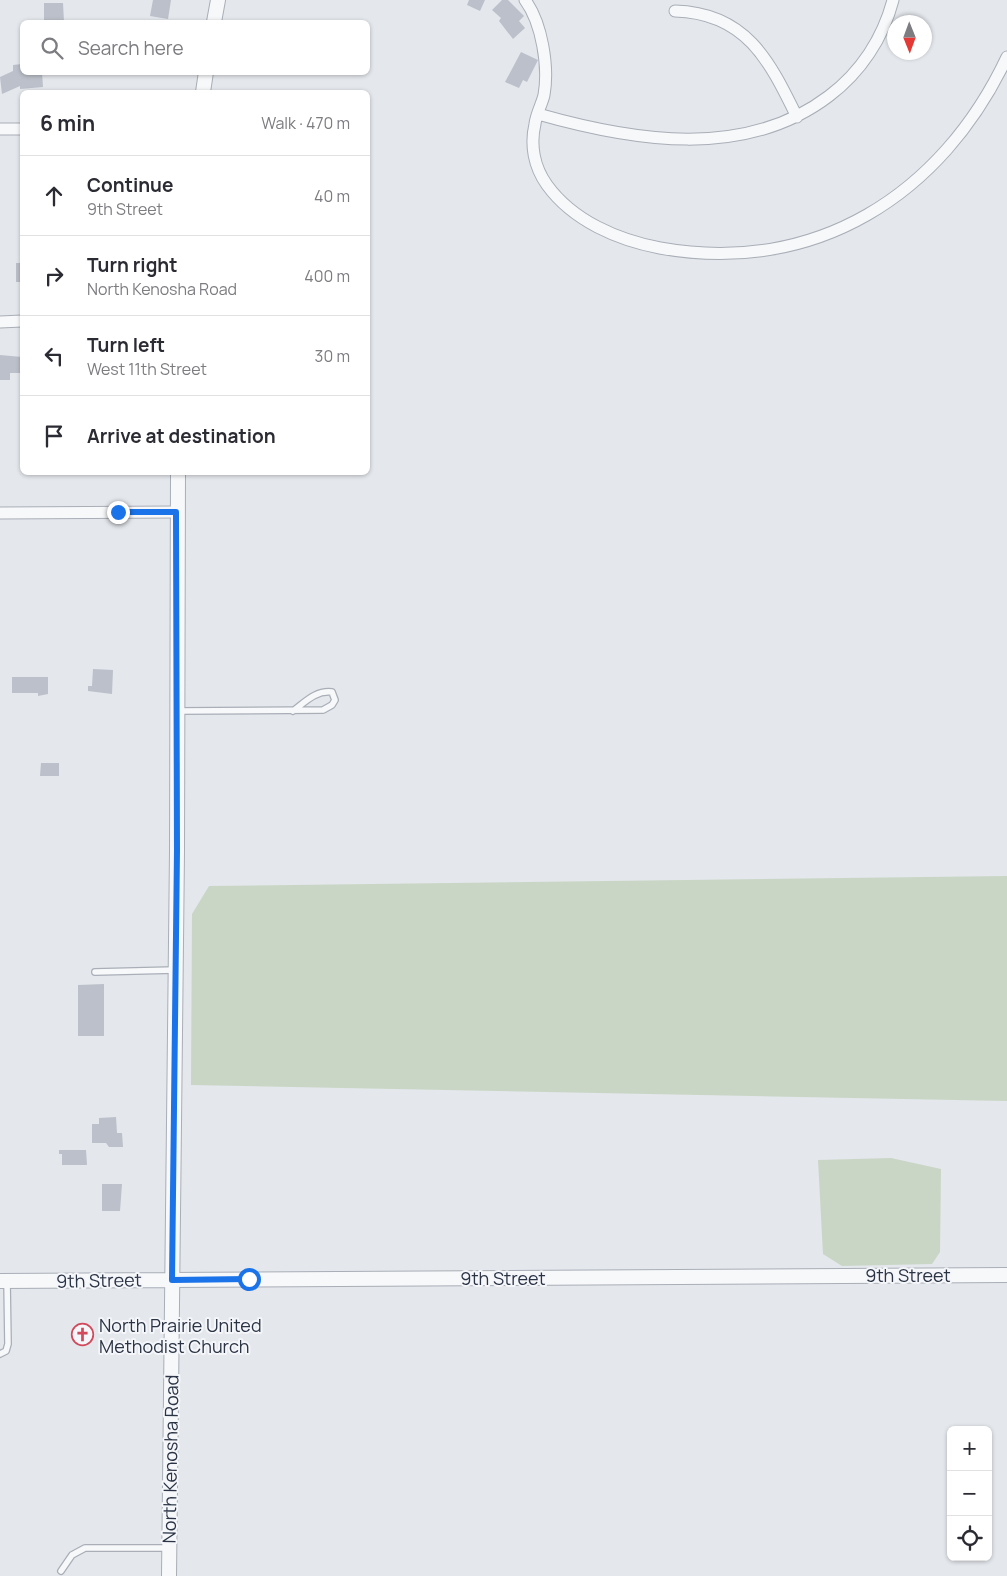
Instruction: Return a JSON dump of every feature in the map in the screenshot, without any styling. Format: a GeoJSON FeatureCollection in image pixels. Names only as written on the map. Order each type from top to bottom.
{"type":"FeatureCollection","features":[{"type":"Feature","properties":{"kind":"street"},"geometry":{"type":"LineString","coordinates":[[214,20],[218,0]]}},
{"type":"Feature","properties":{"kind":"street"},"geometry":{"type":"LineString","coordinates":[[525,0],[529,5],[542,42],[546,72],[544,95],[538,114],[533,144],[536,165],[546,184],[562,204],[583,219],[614,235],[645,245],[704,253],[748,253],[789,246],[834,232],[876,210],[911,185],[943,156],[966,127],[993,87],[1007,57]]}},
{"type":"Feature","properties":{"kind":"street"},"geometry":{"type":"LineString","coordinates":[[538,114],[584,127],[669,139],[716,138],[757,133],[797,117],[843,86],[865,60],[877,41],[893,0]]}},
{"type":"Feature","properties":{"kind":"street"},"geometry":{"type":"LineString","coordinates":[[675,11],[697,12],[716,18],[748,40],[765,57],[776,74],[797,117]]}},
{"type":"Feature","properties":{"kind":"street"},"geometry":{"type":"LineString","coordinates":[[203,90],[206,75]]}},
{"type":"Feature","properties":{"kind":"street"},"geometry":{"type":"LineString","coordinates":[[0,130],[20,129]]}},
{"type":"Feature","properties":{"kind":"street"},"geometry":{"type":"LineString","coordinates":[[0,322],[20,321]]}},
{"type":"Feature","properties":{"kind":"street","name":"North Kenosha Road"},"geometry":{"type":"LineString","coordinates":[[169,1576],[175,970],[176,512],[178,475]]}},
{"type":"Feature","properties":{"kind":"street"},"geometry":{"type":"LineString","coordinates":[[0,513],[176,512]]}},
{"type":"Feature","properties":{"kind":"street","name":"9th Street"},"geometry":{"type":"LineString","coordinates":[[4,1281],[1007,1275]]}},
{"type":"Feature","properties":{"kind":"lane"},"geometry":{"type":"LineString","coordinates":[[176,711],[293,711],[323,710],[332,705],[335,700],[332,692],[320,693],[293,711]]}},
{"type":"Feature","properties":{"kind":"lane"},"geometry":{"type":"LineString","coordinates":[[96,972],[175,970]]}},
{"type":"Feature","properties":{"kind":"lane"},"geometry":{"type":"LineString","coordinates":[[0,1354],[6,1351],[8,1344],[4,1281]]}},
{"type":"Feature","properties":{"kind":"lane"},"geometry":{"type":"LineString","coordinates":[[60,1571],[72,1555],[85,1548],[169,1548]]}},
{"type":"Feature","properties":{"kind":"green space"},"geometry":{"type":"Polygon","coordinates":[[[1007,876],[1007,1101],[191,1085],[192,914],[209,886],[1007,876]]]}},
{"type":"Feature","properties":{"kind":"green space"},"geometry":{"type":"Polygon","coordinates":[[[891,1158],[941,1169],[940,1252],[932,1264],[842,1266],[823,1254],[818,1160],[891,1158]]]}},
{"type":"Feature","properties":{"kind":"building"},"geometry":{"type":"Polygon","coordinates":[[[153,0],[171,0],[168,19],[150,16],[153,0]]]}},
{"type":"Feature","properties":{"kind":"building"},"geometry":{"type":"Polygon","coordinates":[[[469,0],[485,0],[480,11],[467,5],[469,0]]]}},
{"type":"Feature","properties":{"kind":"building"},"geometry":{"type":"Polygon","coordinates":[[[502,0],[508,0],[524,16],[519,21],[525,28],[513,39],[499,21],[501,18],[492,10],[502,0]]]}},
{"type":"Feature","properties":{"kind":"building"},"geometry":{"type":"Polygon","coordinates":[[[44,3],[63,3],[64,20],[44,20],[44,3]]]}},
{"type":"Feature","properties":{"kind":"building"},"geometry":{"type":"Polygon","coordinates":[[[521,52],[538,60],[527,82],[523,80],[519,88],[505,82],[521,52]]]}},
{"type":"Feature","properties":{"kind":"building"},"geometry":{"type":"Polygon","coordinates":[[[20,64],[20,75],[42,75],[43,87],[20,89],[20,86],[2,94],[0,77],[13,71],[13,65],[20,64]]]}},
{"type":"Feature","properties":{"kind":"building"},"geometry":{"type":"Polygon","coordinates":[[[16,263],[20,263],[20,282],[16,282],[16,263]]]}},
{"type":"Feature","properties":{"kind":"building"},"geometry":{"type":"Polygon","coordinates":[[[0,355],[20,357],[20,373],[10,373],[10,380],[0,380],[0,355]]]}},
{"type":"Feature","properties":{"kind":"building"},"geometry":{"type":"Polygon","coordinates":[[[93,669],[113,670],[112,694],[88,691],[88,686],[92,686],[93,669]]]}},
{"type":"Feature","properties":{"kind":"building"},"geometry":{"type":"Polygon","coordinates":[[[12,677],[48,677],[48,694],[38,696],[38,693],[12,693],[12,677]]]}},
{"type":"Feature","properties":{"kind":"building"},"geometry":{"type":"Polygon","coordinates":[[[41,763],[59,763],[59,776],[40,776],[41,763]]]}},
{"type":"Feature","properties":{"kind":"building"},"geometry":{"type":"Polygon","coordinates":[[[104,984],[104,1036],[78,1036],[78,985],[104,984]]]}},
{"type":"Feature","properties":{"kind":"building"},"geometry":{"type":"Polygon","coordinates":[[[116,1117],[117,1133],[122,1133],[123,1147],[109,1147],[106,1143],[92,1143],[92,1124],[99,1124],[99,1118],[116,1117]]]}},
{"type":"Feature","properties":{"kind":"building"},"geometry":{"type":"Polygon","coordinates":[[[59,1150],[86,1150],[87,1165],[62,1165],[62,1154],[59,1154],[59,1150]]]}},
{"type":"Feature","properties":{"kind":"building"},"geometry":{"type":"Polygon","coordinates":[[[102,1184],[122,1184],[120,1211],[102,1211],[102,1184]]]}},
{"type":"Feature","properties":{"kind":"place","name":"North Prairie United Methodist Church"},"geometry":{"type":"Point","coordinates":[83,1335]}},
{"type":"Feature","properties":{"kind":"route"},"geometry":{"type":"LineString","coordinates":[[118,512],[176,512],[177,850],[172,1280],[249,1279]]}}]}
